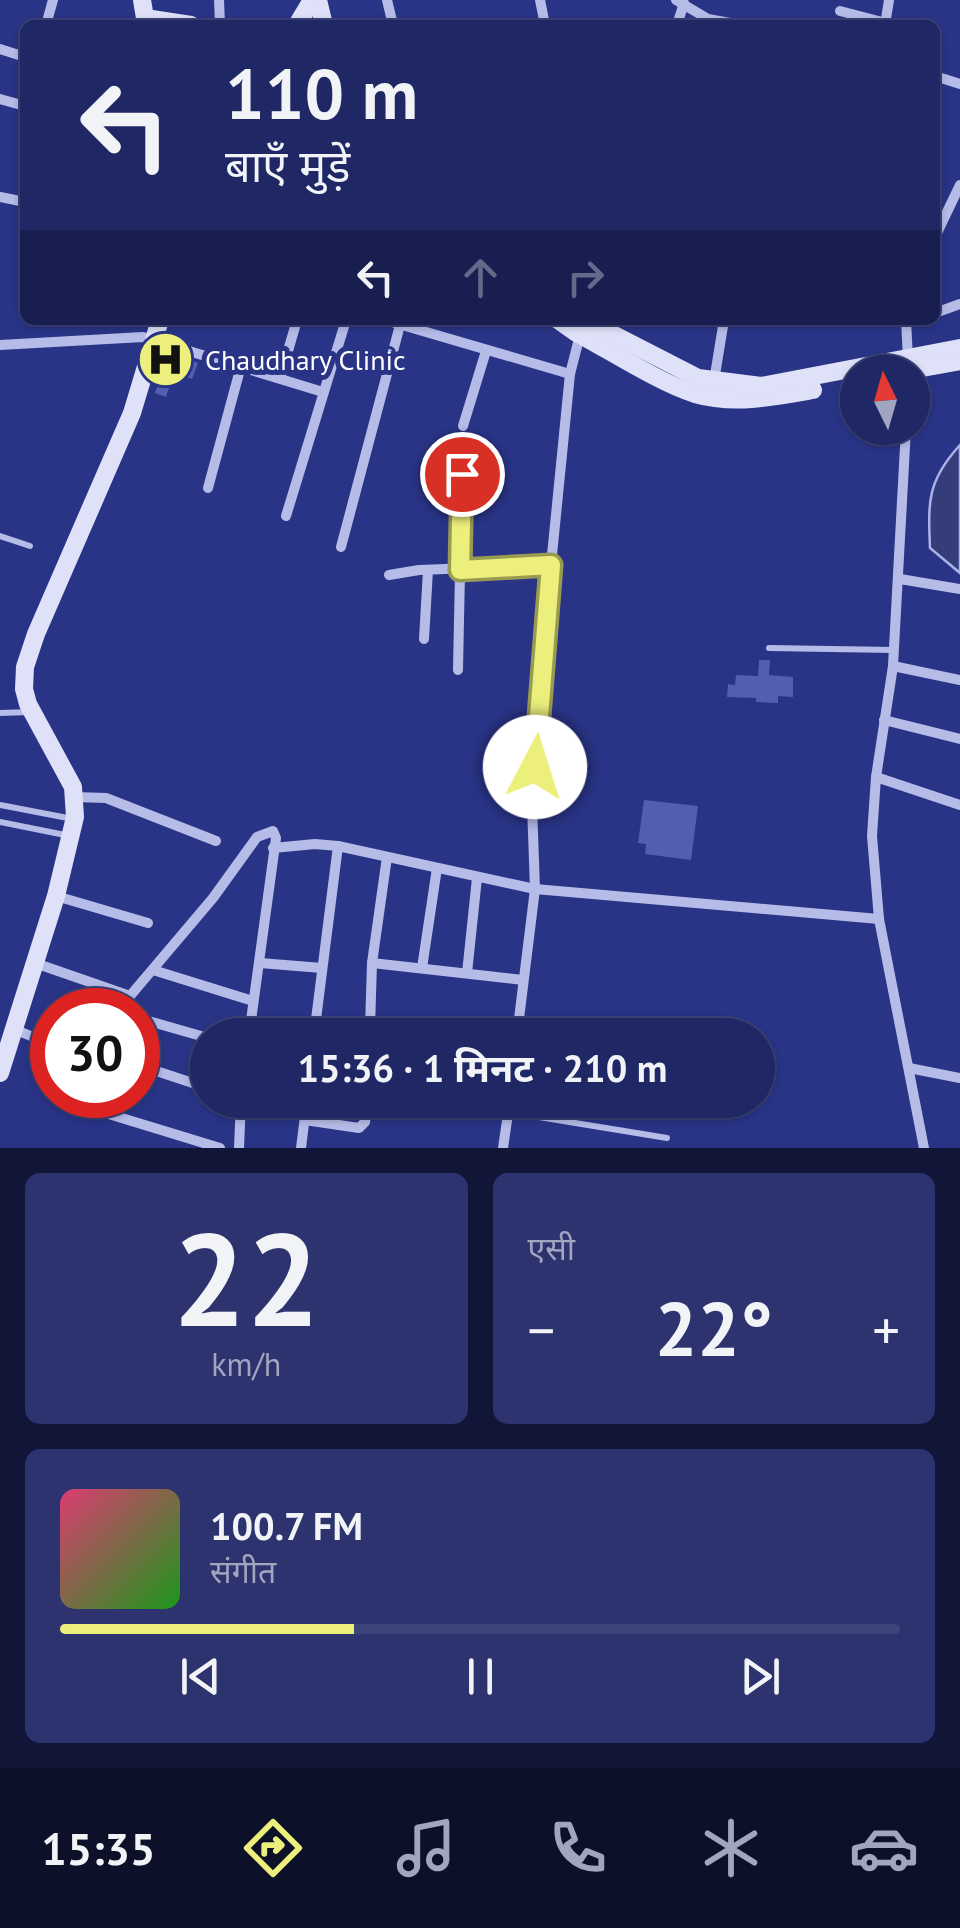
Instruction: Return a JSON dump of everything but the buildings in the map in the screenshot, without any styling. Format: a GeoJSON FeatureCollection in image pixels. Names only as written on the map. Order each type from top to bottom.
{"type":"FeatureCollection","features":[{"type":"Feature","properties":{"kind":"street"},"geometry":{"type":"LineString","coordinates":[[142,0],[144,18],[157,20]]}},
{"type":"Feature","properties":{"kind":"street"},"geometry":{"type":"LineString","coordinates":[[687,2],[707,20]]}},
{"type":"Feature","properties":{"kind":"street"},"geometry":{"type":"LineString","coordinates":[[840,11],[872,20]]}},
{"type":"Feature","properties":{"kind":"street"},"geometry":{"type":"LineString","coordinates":[[940,226],[960,185]]}},
{"type":"Feature","properties":{"kind":"street"},"geometry":{"type":"LineString","coordinates":[[280,378],[296,325]]}},
{"type":"Feature","properties":{"kind":"street"},"geometry":{"type":"LineString","coordinates":[[286,516],[344,325]]}},
{"type":"Feature","properties":{"kind":"street"},"geometry":{"type":"LineString","coordinates":[[341,547],[400,325],[570,374]]}},
{"type":"Feature","properties":{"kind":"street"},"geometry":{"type":"LineString","coordinates":[[519,1018],[535,889],[532,805],[551,565],[570,374],[584,325]]}},
{"type":"Feature","properties":{"kind":"street"},"geometry":{"type":"LineString","coordinates":[[584,325],[698,378],[761,386],[840,377]]}},
{"type":"Feature","properties":{"kind":"street"},"geometry":{"type":"LineString","coordinates":[[584,325],[692,393],[771,398],[840,385]]}},
{"type":"Feature","properties":{"kind":"street"},"geometry":{"type":"LineString","coordinates":[[714,380],[723,325]]}},
{"type":"Feature","properties":{"kind":"street"},"geometry":{"type":"LineString","coordinates":[[907,355],[909,325]]}},
{"type":"Feature","properties":{"kind":"street"},"geometry":{"type":"LineString","coordinates":[[0,345],[123,337],[157,329],[241,366],[323,392]]}},
{"type":"Feature","properties":{"kind":"street"},"geometry":{"type":"LineString","coordinates":[[0,1072],[56,896],[73,827],[75,796],[32,712],[24,690],[25,667],[132,413],[157,329]]}},
{"type":"Feature","properties":{"kind":"street"},"geometry":{"type":"LineString","coordinates":[[930,360],[960,348]]}},
{"type":"Feature","properties":{"kind":"street"},"geometry":{"type":"LineString","coordinates":[[463,426],[486,351]]}},
{"type":"Feature","properties":{"kind":"street"},"geometry":{"type":"LineString","coordinates":[[930,365],[960,361]]}},
{"type":"Feature","properties":{"kind":"street"},"geometry":{"type":"LineString","coordinates":[[208,488],[241,366]]}},
{"type":"Feature","properties":{"kind":"street"},"geometry":{"type":"LineString","coordinates":[[905,445],[893,666],[876,777],[872,836],[879,919],[924,1148]]}},
{"type":"Feature","properties":{"kind":"street"},"geometry":{"type":"LineString","coordinates":[[458,670],[462,474]]}},
{"type":"Feature","properties":{"kind":"street"},"geometry":{"type":"LineString","coordinates":[[389,575],[551,565]]}},
{"type":"Feature","properties":{"kind":"street"},"geometry":{"type":"LineString","coordinates":[[424,638],[428,570]]}},
{"type":"Feature","properties":{"kind":"street"},"geometry":{"type":"LineString","coordinates":[[900,578],[960,590]]}},
{"type":"Feature","properties":{"kind":"street"},"geometry":{"type":"LineString","coordinates":[[893,666],[960,680]]}},
{"type":"Feature","properties":{"kind":"street"},"geometry":{"type":"LineString","coordinates":[[884,720],[960,739]]}},
{"type":"Feature","properties":{"kind":"street"},"geometry":{"type":"LineString","coordinates":[[876,777],[960,805]]}},
{"type":"Feature","properties":{"kind":"street"},"geometry":{"type":"LineString","coordinates":[[75,796],[106,798],[216,841]]}},
{"type":"Feature","properties":{"kind":"street"},"geometry":{"type":"LineString","coordinates":[[137,988],[258,837],[273,831],[276,838],[251,1018]]}},
{"type":"Feature","properties":{"kind":"street"},"geometry":{"type":"LineString","coordinates":[[274,848],[338,846],[535,889],[879,919]]}},
{"type":"Feature","properties":{"kind":"street"},"geometry":{"type":"LineString","coordinates":[[316,1018],[338,846]]}},
{"type":"Feature","properties":{"kind":"street"},"geometry":{"type":"LineString","coordinates":[[374,1018],[372,963],[387,857]]}},
{"type":"Feature","properties":{"kind":"street"},"geometry":{"type":"LineString","coordinates":[[422,968],[437,868]]}},
{"type":"Feature","properties":{"kind":"street"},"geometry":{"type":"LineString","coordinates":[[467,973],[477,878]]}},
{"type":"Feature","properties":{"kind":"street"},"geometry":{"type":"LineString","coordinates":[[56,896],[148,923]]}},
{"type":"Feature","properties":{"kind":"street"},"geometry":{"type":"LineString","coordinates":[[35,962],[108,988]]}},
{"type":"Feature","properties":{"kind":"street"},"geometry":{"type":"LineString","coordinates":[[260,963],[322,968]]}},
{"type":"Feature","properties":{"kind":"street"},"geometry":{"type":"LineString","coordinates":[[372,963],[523,980]]}},
{"type":"Feature","properties":{"kind":"street"},"geometry":{"type":"LineString","coordinates":[[153,970],[253,1002]]}},
{"type":"Feature","properties":{"kind":"street"},"geometry":{"type":"LineString","coordinates":[[160,1024],[190,1033]]}},
{"type":"Feature","properties":{"kind":"street"},"geometry":{"type":"LineString","coordinates":[[14,1029],[30,1035]]}},
{"type":"Feature","properties":{"kind":"street"},"geometry":{"type":"LineString","coordinates":[[908,1068],[960,1078]]}},
{"type":"Feature","properties":{"kind":"street"},"geometry":{"type":"LineString","coordinates":[[160,1072],[190,1082]]}},
{"type":"Feature","properties":{"kind":"street"},"geometry":{"type":"LineString","coordinates":[[117,1118],[191,1144],[220,1148]]}},
{"type":"Feature","properties":{"kind":"street"},"geometry":{"type":"LineString","coordinates":[[239,1148],[240,1118]]}},
{"type":"Feature","properties":{"kind":"street"},"geometry":{"type":"LineString","coordinates":[[301,1148],[305,1120],[359,1128],[366,1118]]}},
{"type":"Feature","properties":{"kind":"street"},"geometry":{"type":"LineString","coordinates":[[503,1148],[507,1118]]}},
{"type":"Feature","properties":{"kind":"lane"},"geometry":{"type":"LineString","coordinates":[[0,536],[30,546]]}},
{"type":"Feature","properties":{"kind":"lane"},"geometry":{"type":"LineString","coordinates":[[770,648],[894,650]]}},
{"type":"Feature","properties":{"kind":"lane"},"geometry":{"type":"LineString","coordinates":[[0,713],[32,712]]}},
{"type":"Feature","properties":{"kind":"lane"},"geometry":{"type":"LineString","coordinates":[[0,806],[73,827]]}},
{"type":"Feature","properties":{"kind":"lane"},"geometry":{"type":"LineString","coordinates":[[0,822],[73,827]]}},
{"type":"Feature","properties":{"kind":"lane"},"geometry":{"type":"LineString","coordinates":[[568,1118],[667,1138]]}},
{"type":"Feature","properties":{"kind":"water"},"geometry":{"type":"Polygon","coordinates":[[[960,445],[960,573],[930,548],[929,518],[935,481],[960,445]]]}},
{"type":"Feature","properties":{"kind":"place","name":"Chaudhary Clinic"},"geometry":{"type":"Point","coordinates":[166,360]}},
{"type":"Feature","properties":{"kind":"route"},"geometry":{"type":"LineString","coordinates":[[462,474],[460,570],[551,565],[535,767]]}}]}
